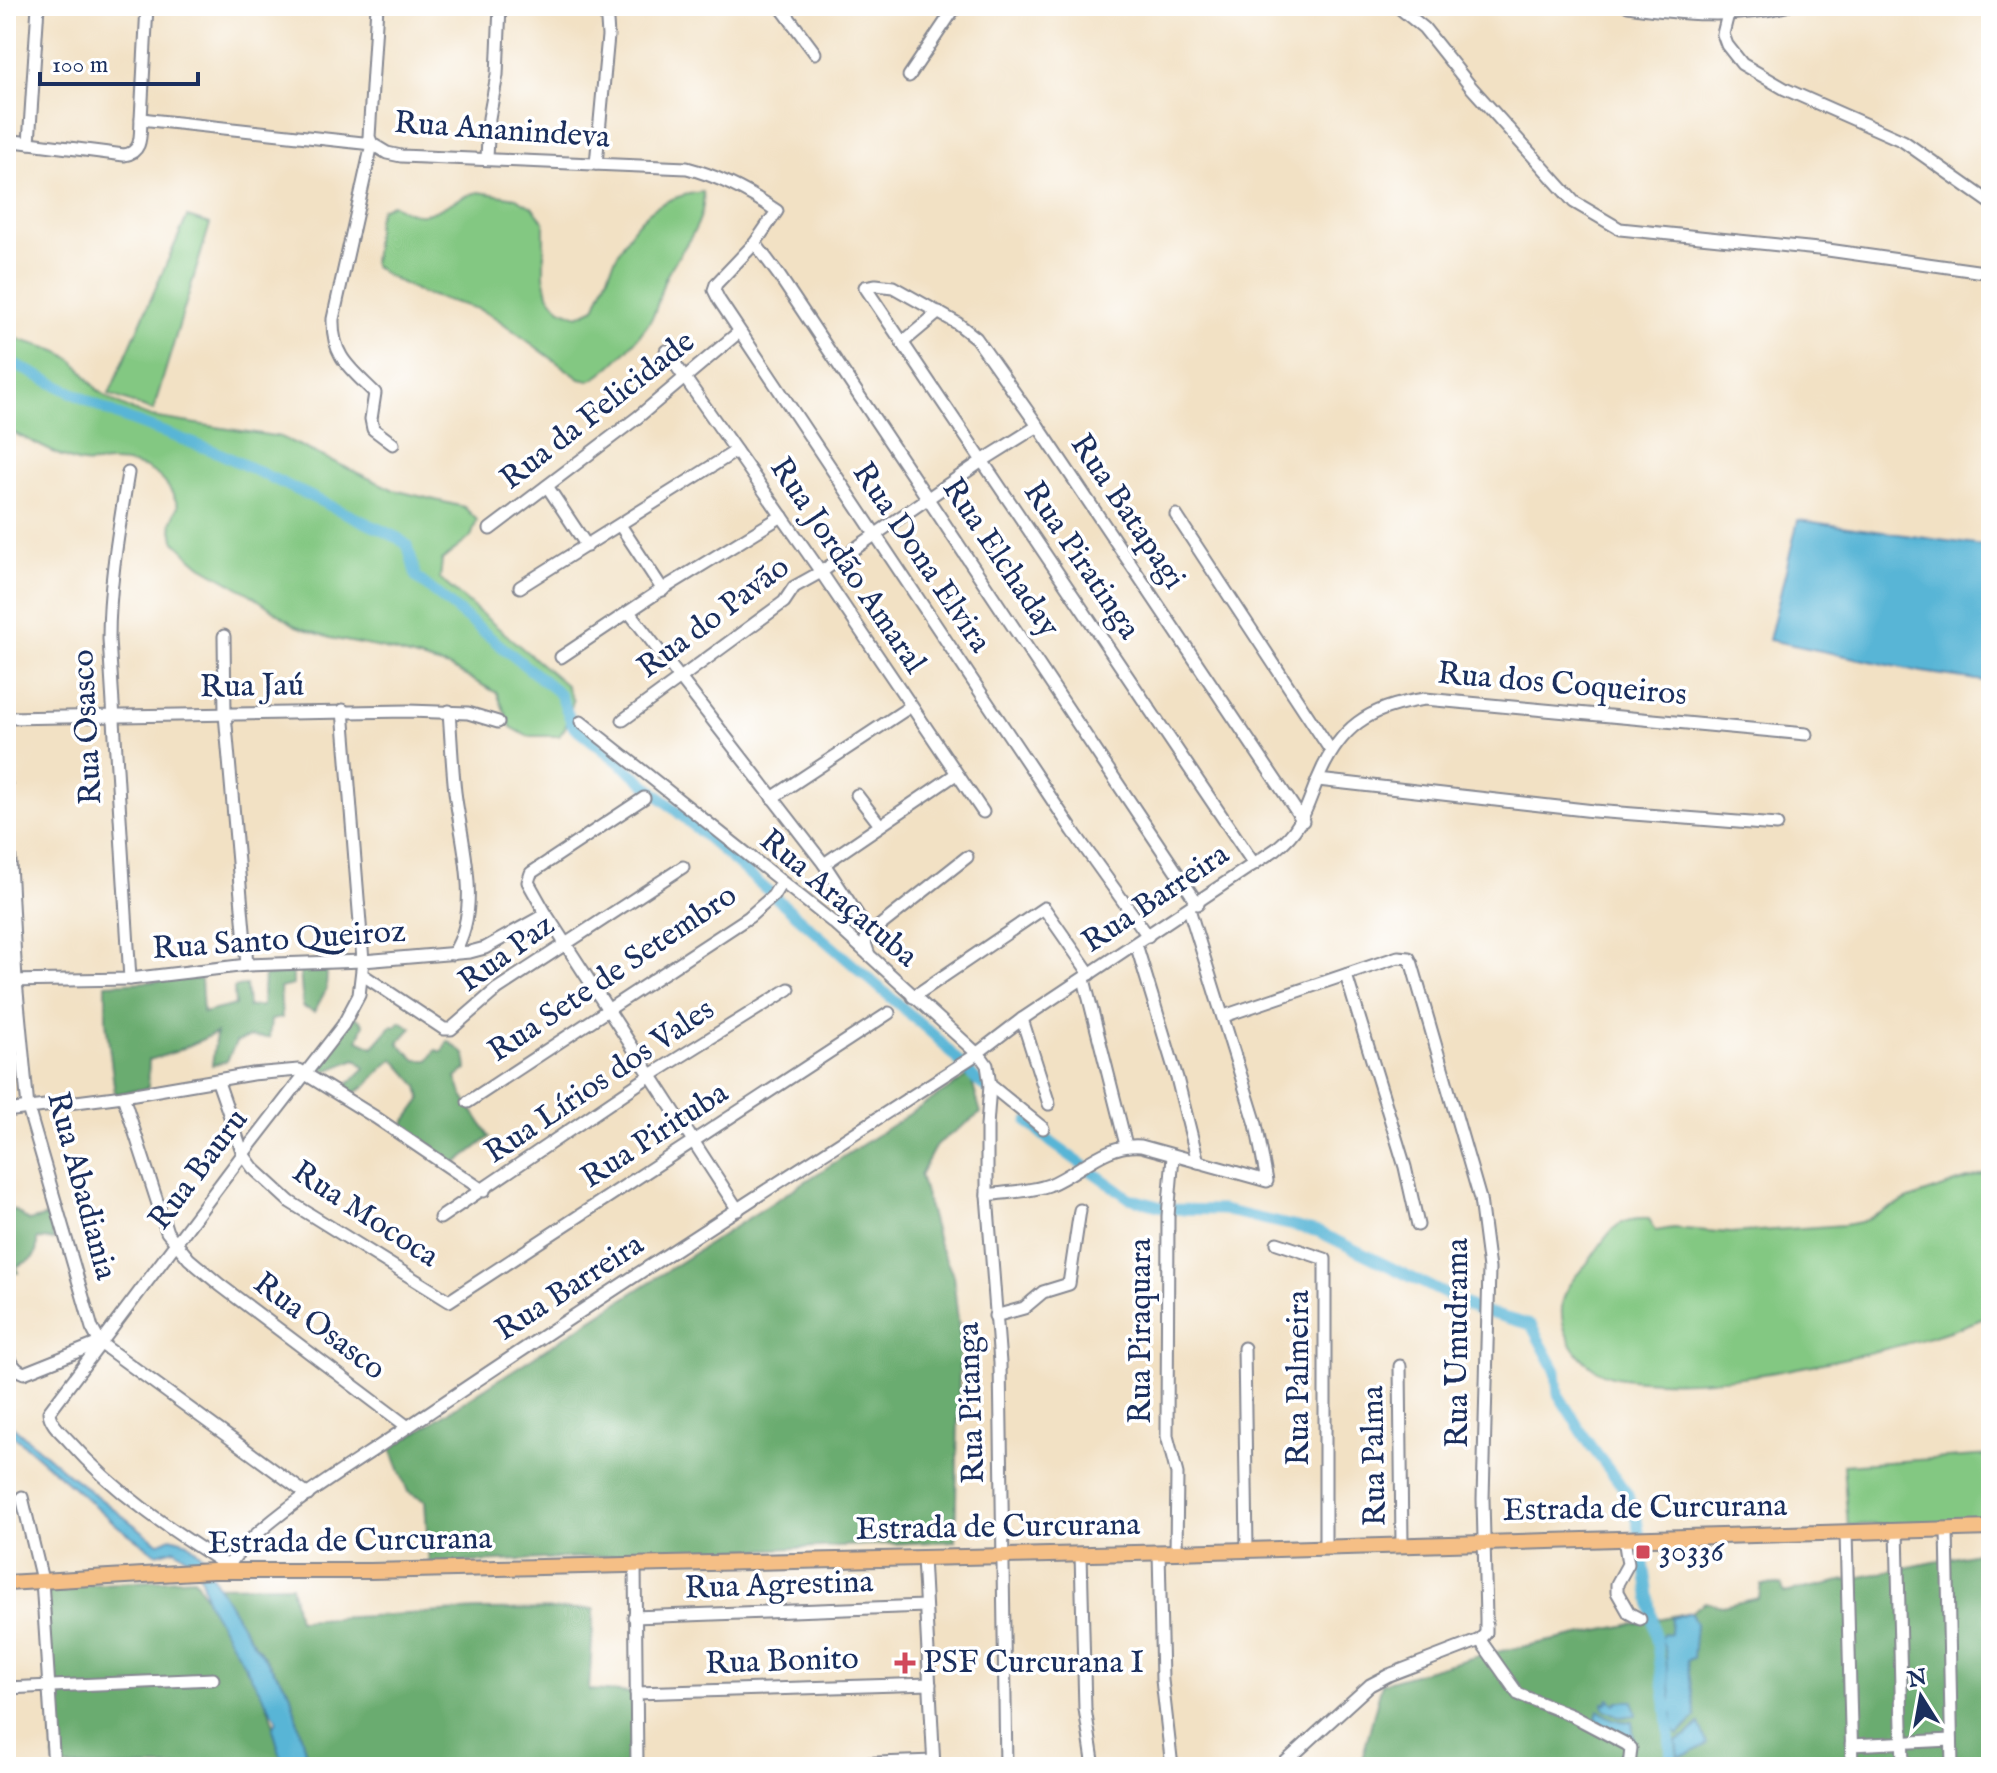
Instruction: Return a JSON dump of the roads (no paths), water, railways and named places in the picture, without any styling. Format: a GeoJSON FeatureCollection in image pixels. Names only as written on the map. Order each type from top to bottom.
{"type":"FeatureCollection","features":[{"type":"Feature","properties":{"kind":"main road","name":"Estrada de Curcurana"},"geometry":{"type":"LineString","coordinates":[[6,1583],[222,1569],[370,1571],[1991,1528]]}},
{"type":"Feature","properties":{"kind":"street"},"geometry":{"type":"LineString","coordinates":[[29,143],[38,6]]}},
{"type":"Feature","properties":{"kind":"street"},"geometry":{"type":"LineString","coordinates":[[6,140],[132,154],[139,145],[147,6]]}},
{"type":"Feature","properties":{"kind":"street"},"geometry":{"type":"LineString","coordinates":[[377,6],[369,137],[372,144],[333,319],[333,332],[338,353],[344,362],[375,393],[371,419],[373,429],[393,444]]}},
{"type":"Feature","properties":{"kind":"street"},"geometry":{"type":"LineString","coordinates":[[487,158],[489,118],[497,75],[500,6]]}},
{"type":"Feature","properties":{"kind":"street"},"geometry":{"type":"LineString","coordinates":[[596,164],[608,36],[606,6]]}},
{"type":"Feature","properties":{"kind":"street"},"geometry":{"type":"LineString","coordinates":[[780,6],[815,53]]}},
{"type":"Feature","properties":{"kind":"street"},"geometry":{"type":"LineString","coordinates":[[909,76],[956,6]]}},
{"type":"Feature","properties":{"kind":"street"},"geometry":{"type":"LineString","coordinates":[[1397,6],[1424,28],[1471,87],[1574,202],[1620,229],[1828,250],[1991,273]]}},
{"type":"Feature","properties":{"kind":"street"},"geometry":{"type":"LineString","coordinates":[[1628,6],[1681,14],[1728,14],[1786,6]]}},
{"type":"Feature","properties":{"kind":"street"},"geometry":{"type":"LineString","coordinates":[[1728,14],[1723,34],[1727,45],[1742,64],[1785,89],[1903,141],[1991,203]]}},
{"type":"Feature","properties":{"kind":"street","name":"Rua Ananindeva"},"geometry":{"type":"LineString","coordinates":[[141,119],[372,144],[387,153],[401,156],[676,167],[705,173],[747,190],[777,211]]}},
{"type":"Feature","properties":{"kind":"street","name":"Rua Dona Elvira"},"geometry":{"type":"LineString","coordinates":[[777,211],[755,243],[721,277],[714,290],[874,536],[1073,831],[1148,936]]}},
{"type":"Feature","properties":{"kind":"street","name":"Rua Elchaday"},"geometry":{"type":"LineString","coordinates":[[755,243],[929,497],[1194,906],[1269,1177],[1267,1181],[1198,1162]]}},
{"type":"Feature","properties":{"kind":"street","name":"Rua Batapagi"},"geometry":{"type":"LineString","coordinates":[[865,287],[893,287],[939,312],[976,338],[1303,821]]}},
{"type":"Feature","properties":{"kind":"street","name":"Rua Piratinga"},"geometry":{"type":"LineString","coordinates":[[865,287],[1254,864]]}},
{"type":"Feature","properties":{"kind":"street"},"geometry":{"type":"LineString","coordinates":[[902,343],[939,312]]}},
{"type":"Feature","properties":{"kind":"street","name":"Rua da Felicidade"},"geometry":{"type":"LineString","coordinates":[[490,529],[638,417],[739,332]]}},
{"type":"Feature","properties":{"kind":"street","name":"Rua Jordão Amaral"},"geometry":{"type":"LineString","coordinates":[[666,351],[821,572],[983,812]]}},
{"type":"Feature","properties":{"kind":"street","name":"Rua do Pavão"},"geometry":{"type":"LineString","coordinates":[[623,720],[784,602],[794,587],[1038,426]]}},
{"type":"Feature","properties":{"kind":"street"},"geometry":{"type":"LineString","coordinates":[[520,587],[736,451]]}},
{"type":"Feature","properties":{"kind":"street","name":"Rua Osasco"},"geometry":{"type":"LineString","coordinates":[[128,473],[109,594],[109,639],[130,979]]}},
{"type":"Feature","properties":{"kind":"street"},"geometry":{"type":"LineString","coordinates":[[547,486],[587,546]]}},
{"type":"Feature","properties":{"kind":"street"},"geometry":{"type":"LineString","coordinates":[[1176,515],[1331,751]]}},
{"type":"Feature","properties":{"kind":"street"},"geometry":{"type":"LineString","coordinates":[[561,657],[782,516]]}},
{"type":"Feature","properties":{"kind":"street"},"geometry":{"type":"LineString","coordinates":[[620,525],[663,590]]}},
{"type":"Feature","properties":{"kind":"street"},"geometry":{"type":"LineString","coordinates":[[629,612],[824,864],[861,920],[867,936]]}},
{"type":"Feature","properties":{"kind":"street"},"geometry":{"type":"LineString","coordinates":[[224,636],[225,714],[247,965]]}},
{"type":"Feature","properties":{"kind":"street","name":"Rua dos Coqueiros"},"geometry":{"type":"LineString","coordinates":[[1331,751],[1350,728],[1375,712],[1394,703],[1425,699],[1806,734]]}},
{"type":"Feature","properties":{"kind":"street"},"geometry":{"type":"LineString","coordinates":[[772,798],[911,706]]}},
{"type":"Feature","properties":{"kind":"street","name":"Rua Jaú"},"geometry":{"type":"LineString","coordinates":[[6,718],[343,710],[449,711],[498,722]]}},
{"type":"Feature","properties":{"kind":"street","name":"Rua Bauru"},"geometry":{"type":"LineString","coordinates":[[222,1569],[116,1489],[49,1417],[51,1407],[307,1074],[351,1012],[359,995],[363,961],[343,710]]}},
{"type":"Feature","properties":{"kind":"street"},"geometry":{"type":"LineString","coordinates":[[449,711],[467,896],[465,930],[453,954]]}},
{"type":"Feature","properties":{"kind":"street","name":"Rua Araçatuba"},"geometry":{"type":"LineString","coordinates":[[581,722],[835,924],[973,1056],[987,1065],[990,1085],[1043,1128]]}},
{"type":"Feature","properties":{"kind":"street","name":"Rua Barreira"},"geometry":{"type":"LineString","coordinates":[[222,1569],[250,1540],[308,1495],[958,1067],[1022,1019],[1194,906],[1290,838],[1303,821],[1331,751]]}},
{"type":"Feature","properties":{"kind":"street"},"geometry":{"type":"LineString","coordinates":[[824,864],[956,774]]}},
{"type":"Feature","properties":{"kind":"street"},"geometry":{"type":"LineString","coordinates":[[1318,780],[1594,811],[1777,825]]}},
{"type":"Feature","properties":{"kind":"street","name":"Rua Abadiania"},"geometry":{"type":"LineString","coordinates":[[6,784],[11,981],[28,1108],[92,1328],[100,1343]]}},
{"type":"Feature","properties":{"kind":"street"},"geometry":{"type":"LineString","coordinates":[[857,795],[880,825]]}},
{"type":"Feature","properties":{"kind":"street"},"geometry":{"type":"LineString","coordinates":[[644,798],[531,873],[528,882],[564,943],[738,1210]]}},
{"type":"Feature","properties":{"kind":"street"},"geometry":{"type":"LineString","coordinates":[[869,955],[865,943],[867,936],[967,857]]}},
{"type":"Feature","properties":{"kind":"street","name":"Rua Paz"},"geometry":{"type":"LineString","coordinates":[[363,975],[448,1030],[458,1025],[482,1000],[564,943],[683,867]]}},
{"type":"Feature","properties":{"kind":"street","name":"Rua Sete de Setembro"},"geometry":{"type":"LineString","coordinates":[[468,1102],[749,917],[773,896],[781,883]]}},
{"type":"Feature","properties":{"kind":"street"},"geometry":{"type":"LineString","coordinates":[[913,997],[1044,908],[1087,977],[1126,1145]]}},
{"type":"Feature","properties":{"kind":"street","name":"Rua Santo Queiroz"},"geometry":{"type":"LineString","coordinates":[[11,981],[130,979],[247,965],[453,954],[485,948],[546,914]]}},
{"type":"Feature","properties":{"kind":"street"},"geometry":{"type":"LineString","coordinates":[[987,1195],[1046,1186],[1088,1161],[1126,1145],[1141,1146],[1198,1162],[1177,1078],[1136,944]]}},
{"type":"Feature","properties":{"kind":"street","name":"Rua Umudrama"},"geometry":{"type":"LineString","coordinates":[[1346,975],[1398,957],[1409,958],[1480,1199],[1486,1232],[1490,1304],[1485,1359],[1483,1541],[1486,1633],[1480,1640]]}},
{"type":"Feature","properties":{"kind":"street"},"geometry":{"type":"LineString","coordinates":[[1224,1016],[1346,975],[1405,1167],[1418,1225]]}},
{"type":"Feature","properties":{"kind":"street","name":"Rua Lírios dos Vales"},"geometry":{"type":"LineString","coordinates":[[440,1218],[651,1075],[789,989]]}},
{"type":"Feature","properties":{"kind":"street","name":"Rua Pirituba"},"geometry":{"type":"LineString","coordinates":[[449,1301],[889,1013]]}},
{"type":"Feature","properties":{"kind":"street"},"geometry":{"type":"LineString","coordinates":[[1022,1019],[1049,1104]]}},
{"type":"Feature","properties":{"kind":"street"},"geometry":{"type":"LineString","coordinates":[[6,1111],[218,1082],[288,1069],[307,1074],[484,1191]]}},
{"type":"Feature","properties":{"kind":"street","name":"Rua Mococa"},"geometry":{"type":"LineString","coordinates":[[218,1082],[243,1154],[253,1168],[290,1202],[449,1301]]}},
{"type":"Feature","properties":{"kind":"street","name":"Rua Pitanga"},"geometry":{"type":"LineString","coordinates":[[990,1085],[987,1195],[1000,1363],[1006,1767]]}},
{"type":"Feature","properties":{"kind":"street","name":"Rua Osasco"},"geometry":{"type":"LineString","coordinates":[[123,1096],[167,1232],[175,1245],[220,1285],[408,1427]]}},
{"type":"Feature","properties":{"kind":"street","name":"Rua Piraquara"},"geometry":{"type":"LineString","coordinates":[[1173,1156],[1168,1216],[1167,1436],[1177,1474],[1176,1552]]}},
{"type":"Feature","properties":{"kind":"street","name":"Rua Piraquara"},"geometry":{"type":"LineString","coordinates":[[995,1316],[1024,1308],[1043,1292],[1069,1284],[1080,1210]]}},
{"type":"Feature","properties":{"kind":"street","name":"Rua Palmeira"},"geometry":{"type":"LineString","coordinates":[[1277,1243],[1325,1259],[1325,1547]]}},
{"type":"Feature","properties":{"kind":"street"},"geometry":{"type":"LineString","coordinates":[[6,1342],[12,1364],[24,1373],[100,1343],[308,1495]]}},
{"type":"Feature","properties":{"kind":"street"},"geometry":{"type":"LineString","coordinates":[[1244,1348],[1247,1549]]}},
{"type":"Feature","properties":{"kind":"street","name":"Rua Palma"},"geometry":{"type":"LineString","coordinates":[[1400,1366],[1402,1545]]}},
{"type":"Feature","properties":{"kind":"street"},"geometry":{"type":"LineString","coordinates":[[22,1497],[42,1580],[54,1767]]}},
{"type":"Feature","properties":{"kind":"street"},"geometry":{"type":"LineString","coordinates":[[1897,1530],[1903,1767]]}},
{"type":"Feature","properties":{"kind":"street"},"geometry":{"type":"LineString","coordinates":[[1947,1530],[1952,1767]]}},
{"type":"Feature","properties":{"kind":"street"},"geometry":{"type":"LineString","coordinates":[[1846,1532],[1852,1767]]}},
{"type":"Feature","properties":{"kind":"street"},"geometry":{"type":"LineString","coordinates":[[1627,1538],[1628,1564],[1617,1584],[1617,1592],[1629,1613],[1640,1619]]}},
{"type":"Feature","properties":{"kind":"street"},"geometry":{"type":"LineString","coordinates":[[1159,1552],[1162,1680],[1172,1767]]}},
{"type":"Feature","properties":{"kind":"street"},"geometry":{"type":"LineString","coordinates":[[1081,1554],[1085,1709],[1094,1767]]}},
{"type":"Feature","properties":{"kind":"street"},"geometry":{"type":"LineString","coordinates":[[765,1767],[934,1764],[923,1557]]}},
{"type":"Feature","properties":{"kind":"street"},"geometry":{"type":"LineString","coordinates":[[635,1564],[637,1767]]}},
{"type":"Feature","properties":{"kind":"street","name":"Rua Agrestina"},"geometry":{"type":"LineString","coordinates":[[634,1617],[925,1606]]}},
{"type":"Feature","properties":{"kind":"street"},"geometry":{"type":"LineString","coordinates":[[1280,1767],[1370,1685],[1480,1640],[1518,1694],[1573,1716],[1626,1744],[1631,1748],[1629,1767]]}},
{"type":"Feature","properties":{"kind":"street"},"geometry":{"type":"LineString","coordinates":[[6,1688],[213,1679]]}},
{"type":"Feature","properties":{"kind":"street","name":"Rua Bonito"},"geometry":{"type":"LineString","coordinates":[[636,1693],[930,1684]]}},
{"type":"Feature","properties":{"kind":"street"},"geometry":{"type":"LineString","coordinates":[[1851,1745],[1951,1740]]}},
{"type":"Feature","properties":{"kind":"water"},"geometry":{"type":"Polygon","coordinates":[[[1798,520],[1991,547],[1991,682],[1922,672],[1769,640],[1798,520]]]}},
{"type":"Feature","properties":{"kind":"water"},"geometry":{"type":"Polygon","coordinates":[[[6,1413],[9,1423],[68,1474],[158,1543],[171,1537],[188,1542],[203,1556],[246,1633],[290,1692],[309,1767],[284,1767],[273,1729],[277,1720],[207,1602],[201,1578],[194,1566],[175,1549],[157,1554],[119,1527],[6,1429],[6,1413]]]}},
{"type":"Feature","properties":{"kind":"water"},"geometry":{"type":"Polygon","coordinates":[[[1691,1612],[1696,1624],[1693,1658],[1687,1660],[1696,1717],[1678,1735],[1672,1729],[1666,1656],[1660,1638],[1664,1633],[1670,1634],[1671,1618],[1691,1612]]]}},
{"type":"Feature","properties":{"kind":"water"},"geometry":{"type":"Polygon","coordinates":[[[1609,1699],[1615,1704],[1618,1701],[1633,1701],[1636,1715],[1621,1717],[1604,1709],[1603,1703],[1609,1699]]]}},
{"type":"Feature","properties":{"kind":"water"},"geometry":{"type":"Polygon","coordinates":[[[1598,1710],[1614,1719],[1632,1721],[1634,1740],[1604,1727],[1596,1718],[1598,1710]]]}},
{"type":"Feature","properties":{"kind":"water"},"geometry":{"type":"Polygon","coordinates":[[[1699,1724],[1707,1744],[1678,1756],[1676,1741],[1687,1736],[1699,1724]]]}},
{"type":"Feature","properties":{"kind":"waterway"},"geometry":{"type":"LineString","coordinates":[[6,360],[117,415],[219,453],[398,538],[408,546],[416,577],[560,694],[573,726],[636,776],[936,1037],[977,1081],[996,1096]]}},
{"type":"Feature","properties":{"kind":"waterway"},"geometry":{"type":"LineString","coordinates":[[1028,1122],[1129,1198],[1169,1209],[1223,1210],[1319,1232],[1478,1310],[1531,1325],[1556,1371],[1558,1394],[1590,1445],[1627,1493],[1637,1519],[1666,1703],[1672,1767]]}},
{"type":"Feature","properties":{"kind":"place","name":"30336"},"geometry":{"type":"Point","coordinates":[1643,1552]}},
{"type":"Feature","properties":{"kind":"place","name":"PSF Curcurana I"},"geometry":{"type":"Point","coordinates":[905,1663]}}]}
